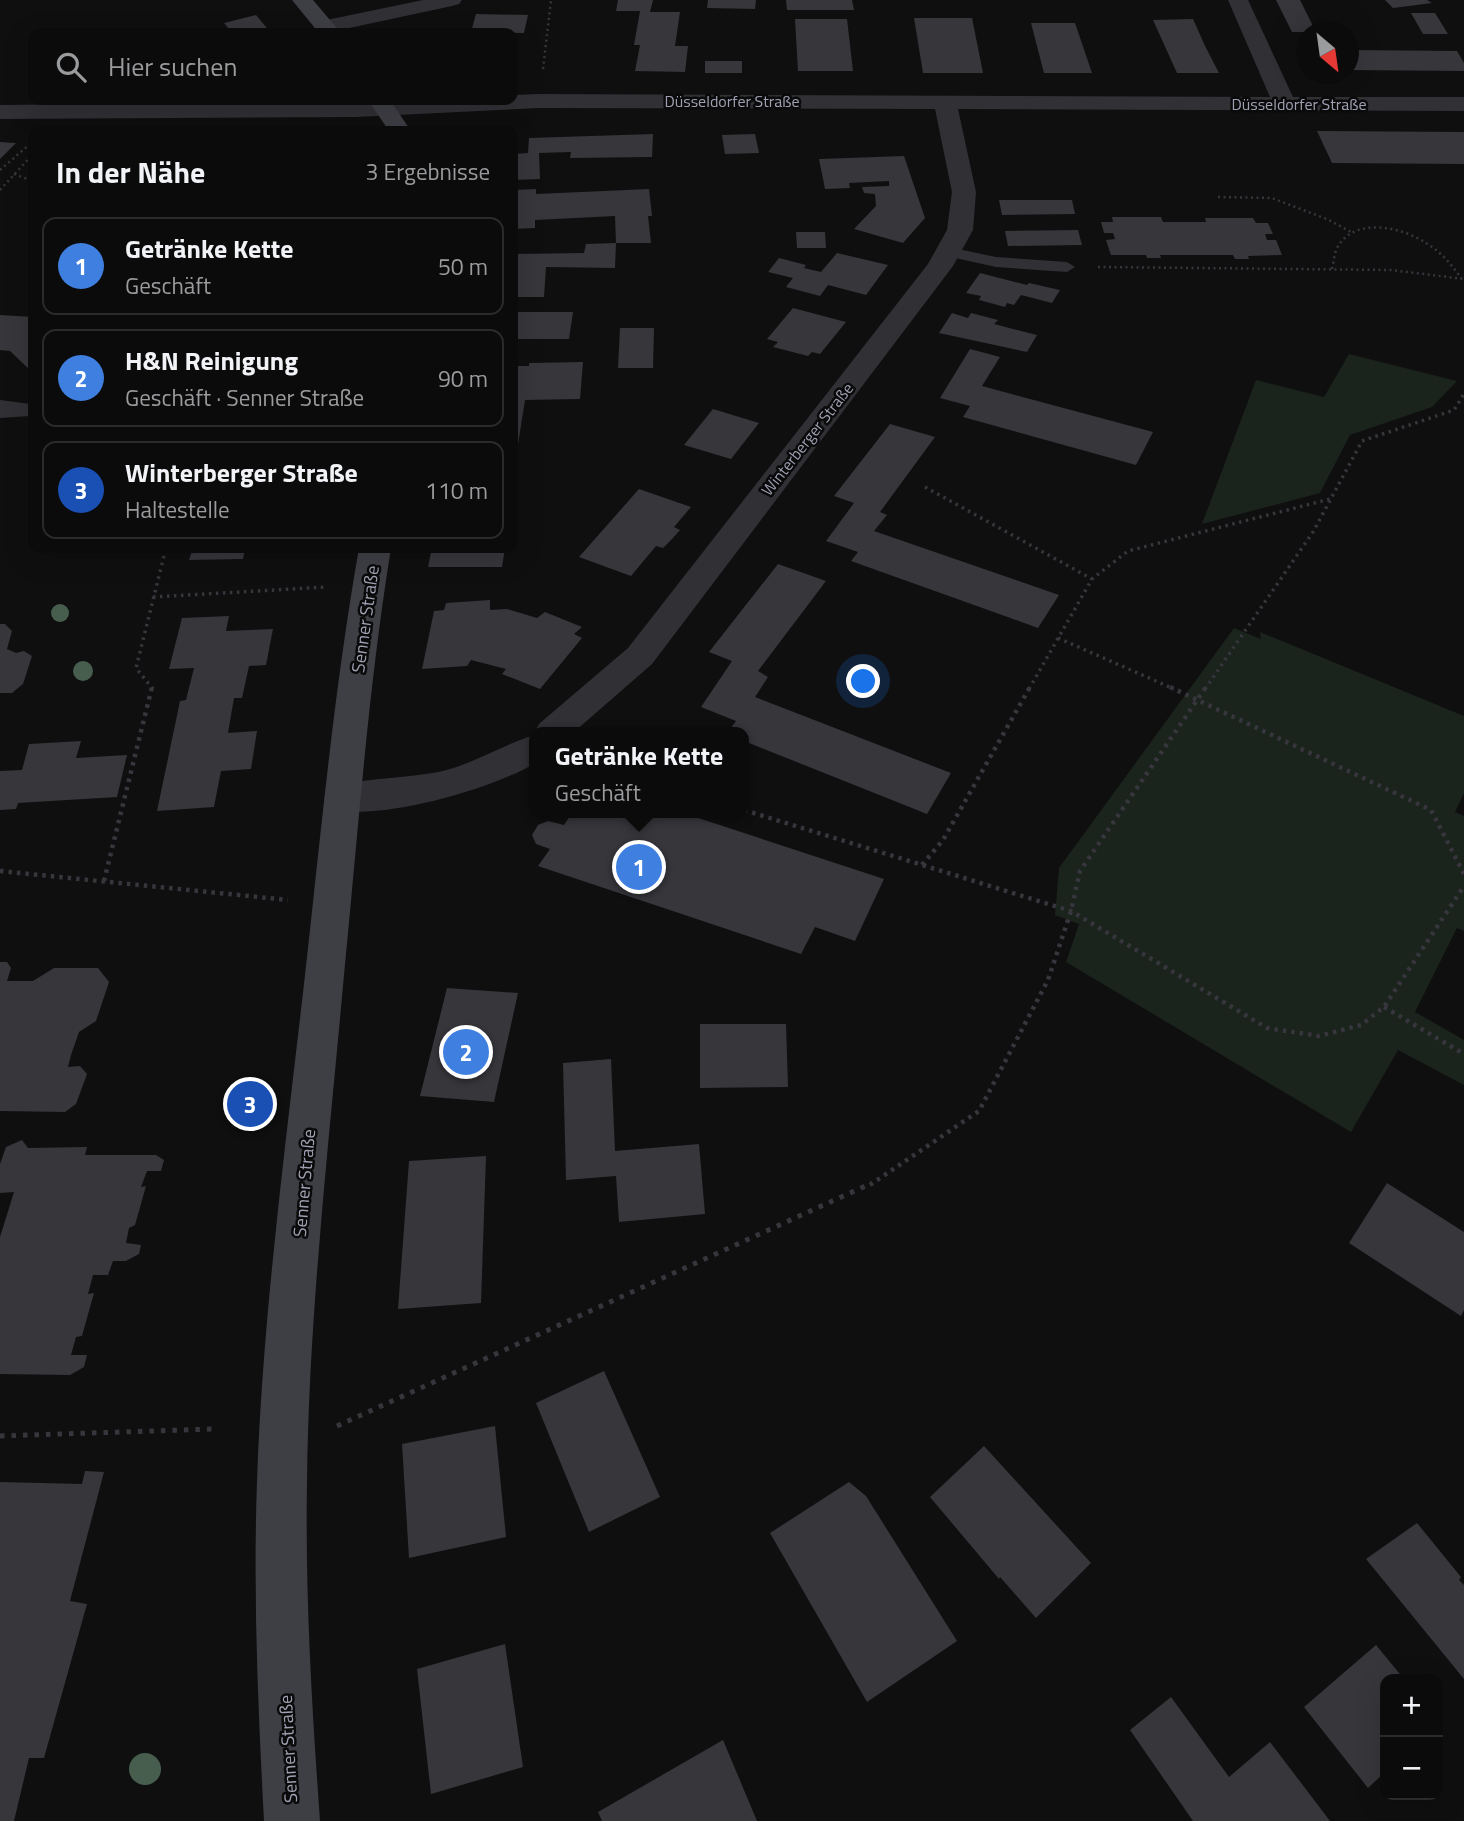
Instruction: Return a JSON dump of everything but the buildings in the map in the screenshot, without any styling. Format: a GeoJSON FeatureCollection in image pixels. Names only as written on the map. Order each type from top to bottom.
{"type":"FeatureCollection","features":[{"type":"Feature","properties":{"kind":"street"},"geometry":{"type":"LineString","coordinates":[[302,0],[325,28]]}},
{"type":"Feature","properties":{"kind":"street"},"geometry":{"type":"LineString","coordinates":[[335,28],[452,0]]}},
{"type":"Feature","properties":{"kind":"street"},"geometry":{"type":"LineString","coordinates":[[1238,0],[1285,104]]}},
{"type":"Feature","properties":{"kind":"street","name":"Düsseldorfer Straße"},"geometry":{"type":"LineString","coordinates":[[518,101],[1464,104]]}},
{"type":"Feature","properties":{"kind":"street","name":"Winterberger Straße"},"geometry":{"type":"LineString","coordinates":[[558,727],[640,656],[948,252],[960,230],[964,192],[945,102]]}},
{"type":"Feature","properties":{"kind":"street","name":"Düsseldorfer Straße"},"geometry":{"type":"LineString","coordinates":[[0,112],[334,105]]}},
{"type":"Feature","properties":{"kind":"street"},"geometry":{"type":"LineString","coordinates":[[383,105],[397,126]]}},
{"type":"Feature","properties":{"kind":"street","name":"Senner Straße"},"geometry":{"type":"LineString","coordinates":[[292,1821],[281,1634],[284,1431],[307,1142],[342,798],[368,587],[375,553]]}},
{"type":"Feature","properties":{"kind":"street"},"geometry":{"type":"LineString","coordinates":[[342,798],[383,796],[458,781],[516,759],[529,751]]}},
{"type":"Feature","properties":{"kind":"lane"},"geometry":{"type":"LineString","coordinates":[[948,252],[996,262],[1067,267]]}},
{"type":"Feature","properties":{"kind":"path"},"geometry":{"type":"LineString","coordinates":[[539,101],[551,0]]}},
{"type":"Feature","properties":{"kind":"path"},"geometry":{"type":"LineString","coordinates":[[1,168],[28,145]]}},
{"type":"Feature","properties":{"kind":"path"},"geometry":{"type":"LineString","coordinates":[[0,190],[28,159]]}},
{"type":"Feature","properties":{"kind":"path"},"geometry":{"type":"LineString","coordinates":[[14,174],[28,179]]}},
{"type":"Feature","properties":{"kind":"path"},"geometry":{"type":"LineString","coordinates":[[1218,197],[1272,198],[1329,220],[1351,232]]}},
{"type":"Feature","properties":{"kind":"path"},"geometry":{"type":"LineString","coordinates":[[1332,269],[1337,247],[1351,232],[1367,228],[1395,230],[1421,239],[1451,262],[1462,278]]}},
{"type":"Feature","properties":{"kind":"path"},"geometry":{"type":"LineString","coordinates":[[1067,267],[1391,270],[1462,278]]}},
{"type":"Feature","properties":{"kind":"path"},"geometry":{"type":"LineString","coordinates":[[337,1426],[870,1185],[979,1111],[1048,980],[1071,911],[1080,871],[1200,700],[1312,532],[1362,441],[1454,410],[1464,394]]}},
{"type":"Feature","properties":{"kind":"path"},"geometry":{"type":"LineString","coordinates":[[925,488],[1092,579]]}},
{"type":"Feature","properties":{"kind":"path"},"geometry":{"type":"LineString","coordinates":[[922,865],[943,840],[1092,579],[1128,551],[1331,499]]}},
{"type":"Feature","properties":{"kind":"path"},"geometry":{"type":"LineString","coordinates":[[104,881],[153,688],[136,668],[165,553]]}},
{"type":"Feature","properties":{"kind":"path"},"geometry":{"type":"LineString","coordinates":[[153,597],[327,587]]}},
{"type":"Feature","properties":{"kind":"path"},"geometry":{"type":"LineString","coordinates":[[1058,638],[1200,700],[1431,810],[1464,874]]}},
{"type":"Feature","properties":{"kind":"path"},"geometry":{"type":"LineString","coordinates":[[749,812],[1071,911],[1267,1028],[1319,1036],[1361,1025],[1384,1007],[1464,886]]}},
{"type":"Feature","properties":{"kind":"path"},"geometry":{"type":"LineString","coordinates":[[0,871],[290,901]]}},
{"type":"Feature","properties":{"kind":"path"},"geometry":{"type":"LineString","coordinates":[[1384,1007],[1464,1054]]}},
{"type":"Feature","properties":{"kind":"path"},"geometry":{"type":"LineString","coordinates":[[0,1436],[214,1429]]}},
{"type":"Feature","properties":{"kind":"shaded area"},"geometry":{"type":"Polygon","coordinates":[[[1349,354],[1457,381],[1432,407],[1350,435],[1320,493],[1202,524],[1256,380],[1324,397],[1349,354]]]}},
{"type":"Feature","properties":{"kind":"shaded area"},"geometry":{"type":"Polygon","coordinates":[[[1234,628],[1261,639],[1260,632],[1464,716],[1464,793],[1455,812],[1464,816],[1464,931],[1457,928],[1415,1012],[1464,1040],[1464,1085],[1398,1050],[1351,1132],[1066,962],[1079,924],[1055,915],[1059,868],[1234,628]]]}},
{"type":"Feature","properties":{"kind":"place","name":"Getränke Kette"},"geometry":{"type":"Point","coordinates":[639,867]}},
{"type":"Feature","properties":{"kind":"place","name":"H&N Reinigung"},"geometry":{"type":"Point","coordinates":[466,1052]}},
{"type":"Feature","properties":{"kind":"place","name":"Winterberger Straße"},"geometry":{"type":"Point","coordinates":[250,1104]}}]}
